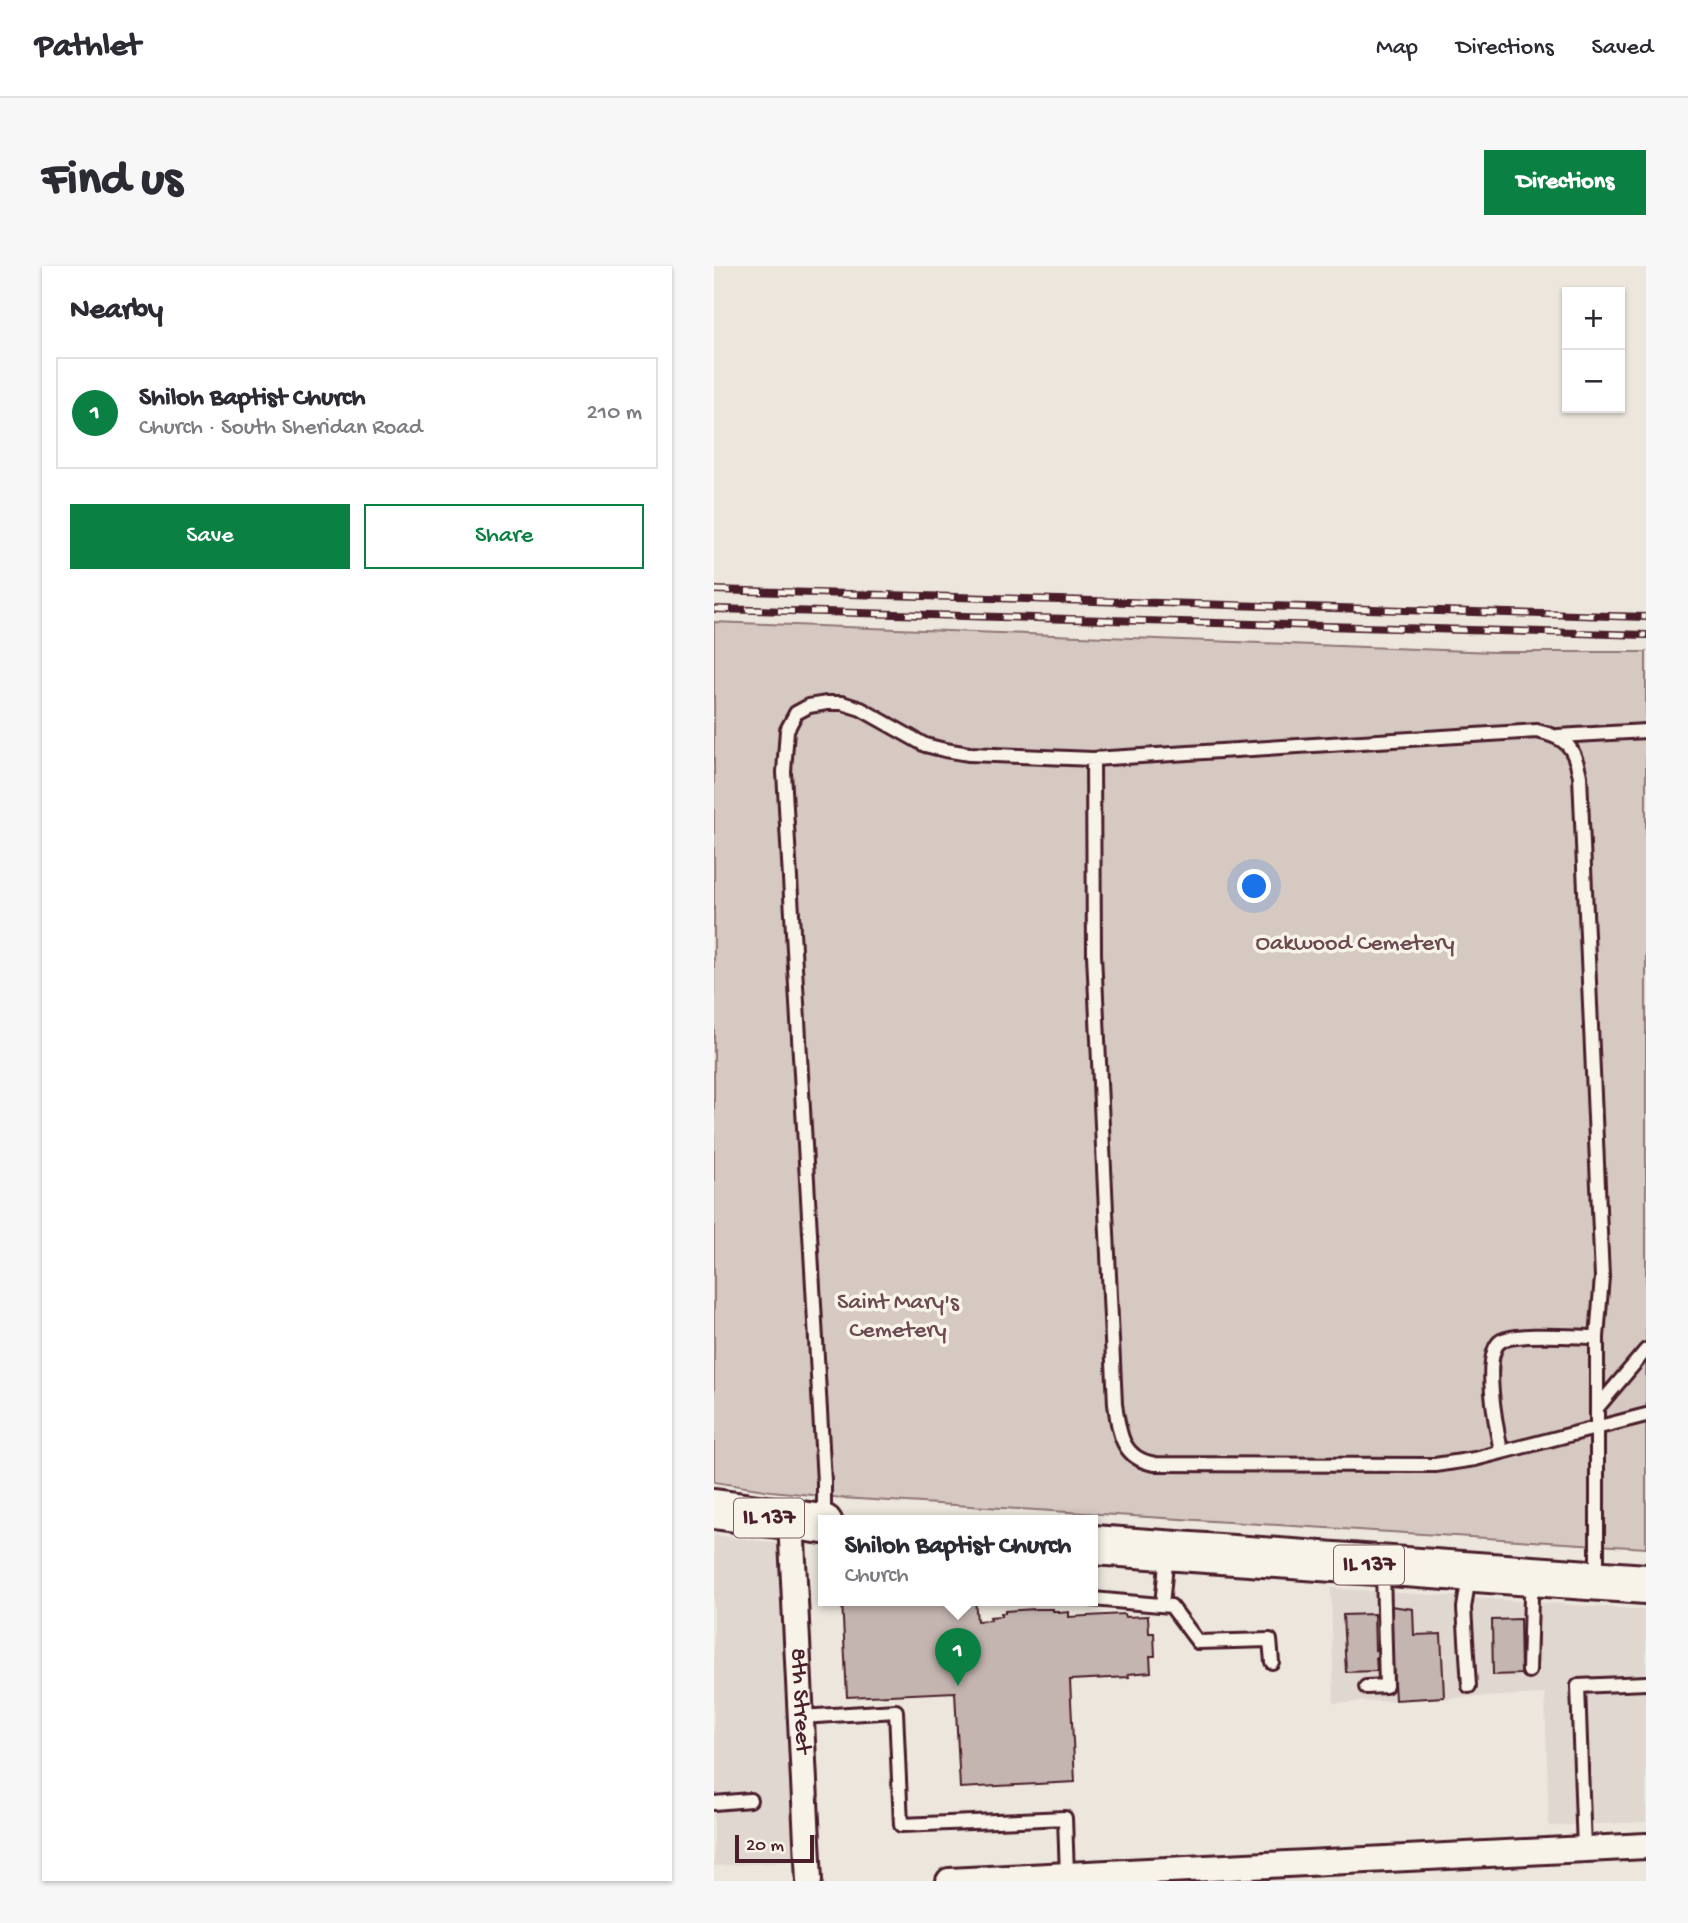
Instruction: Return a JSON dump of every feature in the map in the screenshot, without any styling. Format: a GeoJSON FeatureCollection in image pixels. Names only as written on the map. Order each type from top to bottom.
{"type":"FeatureCollection","features":[{"type":"Feature","properties":{"kind":"highway","name":"IL 137"},"geometry":{"type":"LineString","coordinates":[[714,1509],[813,1522]]}},
{"type":"Feature","properties":{"kind":"highway","name":"IL 137"},"geometry":{"type":"LineString","coordinates":[[1098,1545],[1646,1584]]}},
{"type":"Feature","properties":{"kind":"street","name":"8th Street"},"geometry":{"type":"LineString","coordinates":[[809,1881],[801,1717],[813,1522]]}},
{"type":"Feature","properties":{"kind":"street"},"geometry":{"type":"LineString","coordinates":[[949,1881],[1646,1846]]}},
{"type":"Feature","properties":{"kind":"lane"},"geometry":{"type":"LineString","coordinates":[[813,1522],[824,1482],[784,772],[787,730],[796,713],[809,706],[842,704],[876,716],[925,745],[945,750],[969,754],[1093,759],[1537,731],[1558,736],[1646,732]]}},
{"type":"Feature","properties":{"kind":"lane"},"geometry":{"type":"LineString","coordinates":[[1558,736],[1572,750],[1580,776],[1602,1247],[1602,1288],[1597,1337],[1597,1581]]}},
{"type":"Feature","properties":{"kind":"lane"},"geometry":{"type":"LineString","coordinates":[[1093,759],[1094,954],[1115,1404],[1118,1429],[1132,1455],[1142,1462],[1155,1464],[1435,1465],[1453,1463],[1646,1415]]}},
{"type":"Feature","properties":{"kind":"lane"},"geometry":{"type":"LineString","coordinates":[[1501,1451],[1494,1415],[1492,1369],[1495,1347],[1500,1341],[1520,1337],[1597,1337]]}},
{"type":"Feature","properties":{"kind":"lane"},"geometry":{"type":"LineString","coordinates":[[1597,1408],[1644,1354]]}},
{"type":"Feature","properties":{"kind":"lane"},"geometry":{"type":"LineString","coordinates":[[1162,1605],[1167,1550]]}},
{"type":"Feature","properties":{"kind":"lane"},"geometry":{"type":"LineString","coordinates":[[1366,1687],[1386,1686],[1383,1566]]}},
{"type":"Feature","properties":{"kind":"lane"},"geometry":{"type":"LineString","coordinates":[[1469,1686],[1464,1608],[1470,1572]]}},
{"type":"Feature","properties":{"kind":"lane"},"geometry":{"type":"LineString","coordinates":[[1529,1671],[1534,1577]]}},
{"type":"Feature","properties":{"kind":"lane"},"geometry":{"type":"LineString","coordinates":[[1098,1599],[1171,1606],[1198,1642],[1270,1640],[1272,1662]]}},
{"type":"Feature","properties":{"kind":"lane"},"geometry":{"type":"LineString","coordinates":[[1584,1849],[1578,1686],[1646,1684]]}},
{"type":"Feature","properties":{"kind":"lane"},"geometry":{"type":"LineString","coordinates":[[801,1717],[896,1711],[901,1825],[1065,1818],[1068,1875]]}},
{"type":"Feature","properties":{"kind":"lane"},"geometry":{"type":"LineString","coordinates":[[714,1803],[750,1800]]}},
{"type":"Feature","properties":{"kind":"shaded area"},"geometry":{"type":"Polygon","coordinates":[[[714,1535],[807,1547],[823,1860],[714,1866],[714,1535]]]}},
{"type":"Feature","properties":{"kind":"shaded area"},"geometry":{"type":"Polygon","coordinates":[[[1331,1588],[1646,1610],[1646,1822],[1549,1826],[1545,1694],[1334,1703],[1331,1588]]]}},
{"type":"Feature","properties":{"kind":"green space","name":"Oakwood Cemetery"},"geometry":{"type":"Polygon","coordinates":[[[714,622],[1494,652],[1646,652],[1646,1548],[842,1498],[714,1482],[714,622]]]}},
{"type":"Feature","properties":{"kind":"building"},"geometry":{"type":"Polygon","coordinates":[[[842,1606],[976,1606],[977,1621],[991,1620],[990,1617],[1001,1616],[1005,1611],[1035,1609],[1069,1612],[1069,1617],[1124,1614],[1125,1617],[1148,1616],[1149,1633],[1154,1633],[1155,1656],[1150,1656],[1151,1672],[1128,1674],[1129,1677],[1070,1680],[1075,1782],[960,1788],[955,1692],[847,1697],[842,1606]]]}},
{"type":"Feature","properties":{"kind":"building"},"geometry":{"type":"Polygon","coordinates":[[[1390,1606],[1413,1609],[1414,1635],[1441,1634],[1444,1697],[1395,1700],[1390,1606]]]}},
{"type":"Feature","properties":{"kind":"building"},"geometry":{"type":"Polygon","coordinates":[[[1374,1614],[1375,1650],[1379,1649],[1380,1657],[1376,1657],[1377,1671],[1346,1672],[1343,1615],[1374,1614]]]}},
{"type":"Feature","properties":{"kind":"building"},"geometry":{"type":"Polygon","coordinates":[[[1520,1619],[1521,1674],[1493,1675],[1492,1620],[1520,1619]]]}},
{"type":"Feature","properties":{"kind":"railway"},"geometry":{"type":"LineString","coordinates":[[714,590],[1646,617]]}},
{"type":"Feature","properties":{"kind":"railway"},"geometry":{"type":"LineString","coordinates":[[714,609],[1646,635]]}},
{"type":"Feature","properties":{"kind":"place","name":"Shiloh Baptist Church"},"geometry":{"type":"Point","coordinates":[958,1686]}},
{"type":"Feature","properties":{"kind":"park label","name":"Saint Mary's Cemetery"},"geometry":{"type":"Point","coordinates":[898,1317]}}]}
